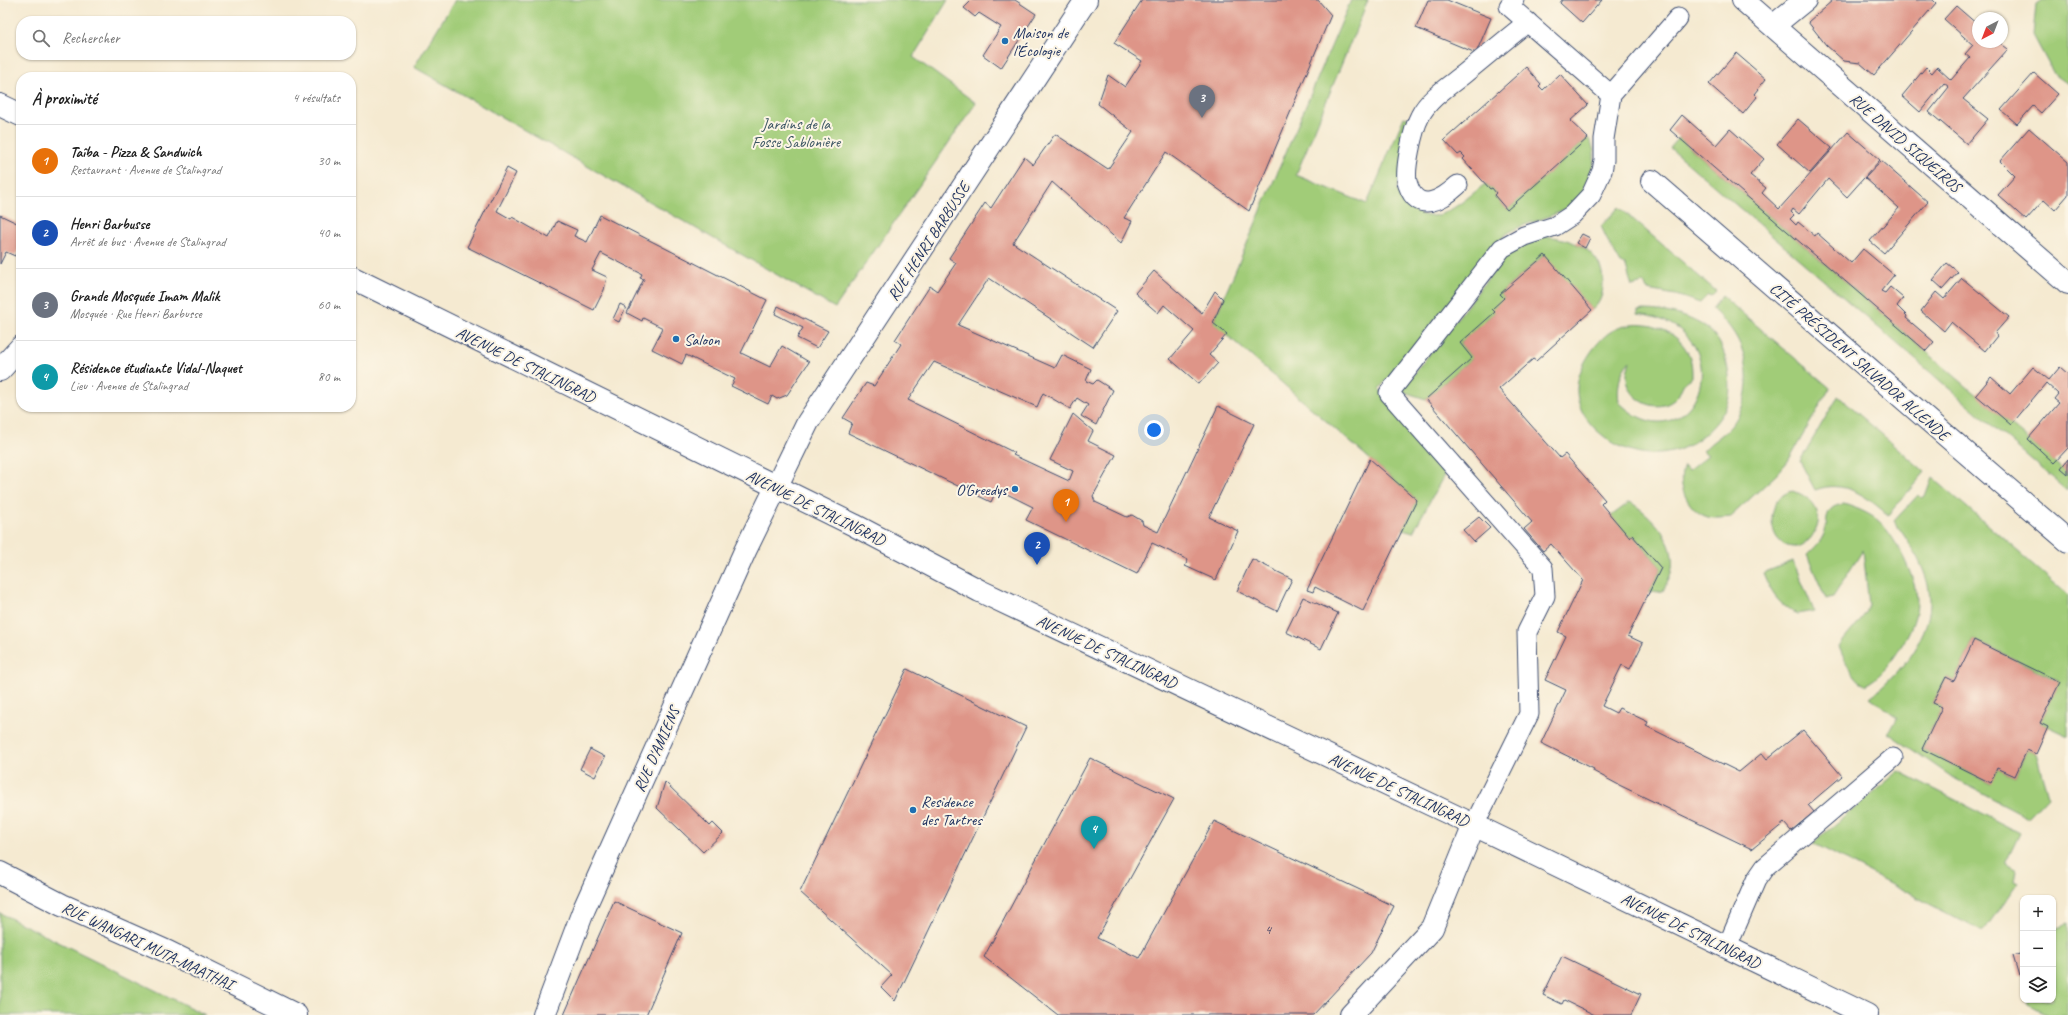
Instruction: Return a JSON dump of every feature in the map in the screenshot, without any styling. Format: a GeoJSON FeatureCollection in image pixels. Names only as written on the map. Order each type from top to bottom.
{"type":"FeatureCollection","features":[{"type":"Feature","properties":{"kind":"street","name":"RUE HENRI BARBUSSE"},"geometry":{"type":"LineString","coordinates":[[776,487],[808,422],[1086,0]]}},
{"type":"Feature","properties":{"kind":"street","name":"RUE DAVID SIQUEIROS"},"geometry":{"type":"LineString","coordinates":[[1743,0],[2068,283]]}},
{"type":"Feature","properties":{"kind":"street"},"geometry":{"type":"LineString","coordinates":[[1773,26],[1805,0]]}},
{"type":"Feature","properties":{"kind":"street"},"geometry":{"type":"LineString","coordinates":[[0,105],[16,113]]}},
{"type":"Feature","properties":{"kind":"street","name":"CITÉ PRÉSIDENT SALVADOR ALLENDE"},"geometry":{"type":"LineString","coordinates":[[1652,181],[2068,541]]}},
{"type":"Feature","properties":{"kind":"street","name":"AVENUE DE STALINGRAD"},"geometry":{"type":"LineString","coordinates":[[356,279],[776,487],[980,591],[1474,825],[1867,1015]]}},
{"type":"Feature","properties":{"kind":"street"},"geometry":{"type":"LineString","coordinates":[[0,370],[16,352]]}},
{"type":"Feature","properties":{"kind":"street","name":"RUE D'AMIENS"},"geometry":{"type":"LineString","coordinates":[[544,1015],[584,909],[776,487]]}},
{"type":"Feature","properties":{"kind":"street"},"geometry":{"type":"LineString","coordinates":[[1351,1015],[1432,928],[1474,825]]}},
{"type":"Feature","properties":{"kind":"street","name":"RUE WANGARI MUTA-MAATHAI"},"geometry":{"type":"LineString","coordinates":[[0,873],[62,905],[168,952],[296,1015]]}},
{"type":"Feature","properties":{"kind":"lane"},"geometry":{"type":"LineString","coordinates":[[1514,0],[1509,6],[1611,95]]}},
{"type":"Feature","properties":{"kind":"lane"},"geometry":{"type":"LineString","coordinates":[[1474,825],[1529,714],[1527,632],[1546,596],[1542,568],[1389,393],[1502,248],[1524,236],[1555,226],[1578,211],[1591,194],[1602,171],[1604,160],[1604,139],[1611,95],[1678,18]]}},
{"type":"Feature","properties":{"kind":"lane"},"geometry":{"type":"LineString","coordinates":[[1458,185],[1437,201],[1424,202],[1415,197],[1407,184],[1407,169],[1411,146],[1420,116],[1433,99],[1528,22]]}},
{"type":"Feature","properties":{"kind":"lane"},"geometry":{"type":"LineString","coordinates":[[1726,947],[1756,880],[1765,867],[1894,758]]}},
{"type":"Feature","properties":{"kind":"green space","name":"Jardins de la Fosse Sablonière"},"geometry":{"type":"Polygon","coordinates":[[[455,0],[948,0],[913,57],[976,103],[835,308],[414,67],[455,0]]]}},
{"type":"Feature","properties":{"kind":"green space"},"geometry":{"type":"Polygon","coordinates":[[[1351,0],[1368,0],[1296,175],[1367,204],[1404,117],[1411,119],[1397,190],[1408,205],[1419,213],[1429,216],[1440,214],[1462,202],[1485,184],[1490,189],[1492,188],[1496,193],[1494,195],[1507,210],[1588,138],[1594,152],[1594,161],[1591,171],[1582,193],[1575,202],[1556,213],[1515,229],[1505,235],[1379,389],[1448,468],[1413,532],[1403,529],[1417,500],[1213,323],[1351,0]]]}},
{"type":"Feature","properties":{"kind":"green space"},"geometry":{"type":"Polygon","coordinates":[[[2042,0],[2068,0],[2068,84],[2054,74],[2033,35],[2036,4],[2042,0]]]}},
{"type":"Feature","properties":{"kind":"green space"},"geometry":{"type":"Polygon","coordinates":[[[1679,138],[2068,474],[2068,491],[1670,148],[1679,138]]]}},
{"type":"Feature","properties":{"kind":"green space"},"geometry":{"type":"Polygon","coordinates":[[[1619,207],[1716,291],[1711,296],[1708,295],[1700,303],[1676,295],[1647,290],[1644,283],[1632,286],[1625,264],[1621,263],[1610,246],[1601,226],[1619,207]]]}},
{"type":"Feature","properties":{"kind":"green space"},"geometry":{"type":"Polygon","coordinates":[[[1544,236],[1554,237],[1575,243],[1584,248],[1598,262],[1602,271],[1603,286],[1601,298],[1598,304],[1592,310],[1544,255],[1500,294],[1504,298],[1495,312],[1460,343],[1472,358],[1426,399],[1401,391],[1507,254],[1544,236]]]}},
{"type":"Feature","properties":{"kind":"green space"},"geometry":{"type":"Polygon","coordinates":[[[1722,296],[1830,388],[1788,461],[1777,474],[1730,517],[1711,518],[1699,513],[1688,502],[1681,480],[1684,466],[1688,471],[1708,455],[1703,451],[1731,426],[1738,416],[1746,391],[1746,365],[1743,352],[1738,340],[1727,323],[1712,309],[1722,296]]]}},
{"type":"Feature","properties":{"kind":"green space"},"geometry":{"type":"Polygon","coordinates":[[[1638,311],[1660,311],[1678,315],[1695,321],[1709,330],[1718,340],[1722,348],[1729,374],[1729,397],[1722,414],[1717,421],[1704,435],[1689,445],[1672,452],[1662,454],[1633,451],[1623,448],[1606,438],[1587,420],[1581,410],[1578,400],[1578,378],[1589,355],[1599,342],[1612,331],[1622,327],[1644,325],[1665,330],[1682,344],[1690,359],[1692,377],[1685,382],[1678,395],[1671,402],[1657,406],[1650,405],[1637,398],[1632,393],[1627,379],[1630,361],[1626,365],[1621,375],[1618,391],[1619,402],[1645,420],[1668,421],[1687,410],[1698,391],[1701,368],[1694,345],[1673,325],[1638,314],[1638,311]]]}},
{"type":"Feature","properties":{"kind":"green space"},"geometry":{"type":"Polygon","coordinates":[[[1838,396],[1925,472],[1888,515],[1872,502],[1854,491],[1836,487],[1826,487],[1815,490],[1800,461],[1838,396]]]}},
{"type":"Feature","properties":{"kind":"green space"},"geometry":{"type":"Polygon","coordinates":[[[1932,477],[2068,595],[2068,736],[2040,723],[2060,681],[1974,640],[1954,681],[1946,677],[1933,703],[1942,707],[1922,749],[1990,783],[1997,768],[2015,776],[2027,750],[2036,754],[2048,796],[2028,817],[1952,777],[1888,733],[1897,717],[1870,697],[1891,679],[1910,656],[1918,644],[1928,617],[1930,604],[1924,571],[1907,540],[1894,521],[1918,495],[1922,498],[1925,496],[1932,477]]]}},
{"type":"Feature","properties":{"kind":"green space"},"geometry":{"type":"Polygon","coordinates":[[[1793,491],[1806,497],[1811,502],[1815,507],[1818,520],[1817,526],[1811,538],[1804,544],[1796,547],[1786,545],[1779,540],[1774,531],[1772,522],[1773,511],[1777,502],[1783,495],[1793,491]]]}},
{"type":"Feature","properties":{"kind":"green space"},"geometry":{"type":"Polygon","coordinates":[[[1630,502],[1654,521],[1666,538],[1670,548],[1672,568],[1670,577],[1663,591],[1649,593],[1661,568],[1633,535],[1630,538],[1611,516],[1630,502]]]}},
{"type":"Feature","properties":{"kind":"green space"},"geometry":{"type":"Polygon","coordinates":[[[1844,504],[1861,510],[1882,524],[1896,544],[1911,574],[1916,593],[1917,609],[1911,628],[1904,641],[1894,658],[1883,671],[1875,679],[1865,685],[1852,673],[1839,646],[1866,613],[1869,605],[1863,550],[1833,597],[1826,599],[1807,555],[1822,538],[1825,532],[1829,512],[1832,508],[1844,504]]]}},
{"type":"Feature","properties":{"kind":"green space"},"geometry":{"type":"Polygon","coordinates":[[[1793,561],[1814,611],[1797,614],[1790,610],[1780,602],[1772,592],[1763,573],[1793,561]]]}},
{"type":"Feature","properties":{"kind":"green space"},"geometry":{"type":"Polygon","coordinates":[[[1899,771],[2020,833],[2005,864],[2016,870],[2014,880],[2018,882],[1983,932],[1813,843],[1899,771]]]}},
{"type":"Feature","properties":{"kind":"green space"},"geometry":{"type":"Polygon","coordinates":[[[0,913],[205,1015],[0,1015],[0,913]]]}},
{"type":"Feature","properties":{"kind":"green space"},"geometry":{"type":"Polygon","coordinates":[[[2068,924],[2068,1015],[2048,1015],[2028,1005],[2028,1003],[2056,1003],[2056,928],[2068,924]]]}},
{"type":"Feature","properties":{"kind":"building","name":"Maison de l’Écologie"},"geometry":{"type":"Polygon","coordinates":[[[972,0],[1015,0],[1036,14],[1001,68],[983,55],[1001,27],[979,13],[975,17],[964,8],[972,0]]]}},
{"type":"Feature","properties":{"kind":"building"},"geometry":{"type":"Polygon","coordinates":[[[1142,0],[1318,0],[1331,15],[1249,211],[1166,152],[1124,218],[1132,221],[1121,243],[1052,182],[1013,243],[1117,311],[1093,347],[989,278],[958,325],[1055,368],[1062,355],[1091,369],[1086,381],[1093,384],[1097,380],[1113,390],[1096,425],[1081,416],[1088,405],[1077,398],[1070,409],[1043,393],[1037,407],[934,362],[908,400],[1015,453],[1013,455],[1069,481],[1073,471],[1050,460],[1073,414],[1093,431],[1088,441],[1116,455],[1093,496],[1095,502],[1127,517],[1132,515],[1142,521],[1143,525],[1158,532],[1218,406],[1254,424],[1209,517],[1238,531],[1216,580],[1185,566],[1188,560],[1152,543],[1137,574],[1026,520],[1033,507],[997,489],[991,502],[848,433],[852,423],[843,418],[866,383],[874,386],[901,344],[895,340],[930,286],[937,291],[956,263],[949,258],[985,203],[991,208],[1024,157],[1033,165],[1055,134],[1108,169],[1133,132],[1098,104],[1108,75],[1125,87],[1142,61],[1114,43],[1142,0]]]}},
{"type":"Feature","properties":{"kind":"building"},"geometry":{"type":"Polygon","coordinates":[[[1428,0],[1447,0],[1491,18],[1476,53],[1416,28],[1428,0]]]}},
{"type":"Feature","properties":{"kind":"building"},"geometry":{"type":"Polygon","coordinates":[[[1562,0],[1602,0],[1582,23],[1560,3],[1562,0]]]}},
{"type":"Feature","properties":{"kind":"building"},"geometry":{"type":"Polygon","coordinates":[[[1833,0],[1933,0],[1936,3],[1874,75],[1860,63],[1844,61],[1826,45],[1808,22],[1833,0]]]}},
{"type":"Feature","properties":{"kind":"building"},"geometry":{"type":"Polygon","coordinates":[[[1956,6],[1972,20],[1972,44],[1944,19],[1956,6]]]}},
{"type":"Feature","properties":{"kind":"building"},"geometry":{"type":"Polygon","coordinates":[[[1972,46],[1972,48],[2008,49],[1963,99],[1988,119],[1967,144],[1929,112],[1949,87],[1944,83],[1920,112],[1902,96],[1926,67],[1932,73],[1937,67],[1951,80],[1970,58],[1965,54],[1972,46]]]}},
{"type":"Feature","properties":{"kind":"building"},"geometry":{"type":"Polygon","coordinates":[[[1736,53],[1766,79],[1754,94],[1757,97],[1743,114],[1709,84],[1736,53]]]}},
{"type":"Feature","properties":{"kind":"building"},"geometry":{"type":"Polygon","coordinates":[[[1526,67],[1541,84],[1539,86],[1543,90],[1560,74],[1588,105],[1570,121],[1588,138],[1507,210],[1494,195],[1496,193],[1492,188],[1490,189],[1463,159],[1465,157],[1461,153],[1458,155],[1444,140],[1526,67]]]}},
{"type":"Feature","properties":{"kind":"building"},"geometry":{"type":"Polygon","coordinates":[[[2034,73],[2058,94],[2041,113],[2033,106],[2017,124],[2001,110],[2034,73]]]}},
{"type":"Feature","properties":{"kind":"building"},"geometry":{"type":"Polygon","coordinates":[[[1682,115],[1716,145],[1730,129],[1764,159],[1750,175],[1766,188],[1762,193],[1779,209],[1848,132],[1880,160],[1847,197],[1828,179],[1799,214],[1793,209],[1791,212],[1794,215],[1790,219],[1796,225],[1798,222],[1815,236],[1817,233],[1851,263],[1863,249],[1894,275],[1881,291],[1885,293],[1890,287],[1903,298],[1897,306],[1907,316],[1906,318],[1934,342],[1926,351],[1670,130],[1682,115]]]}},
{"type":"Feature","properties":{"kind":"building"},"geometry":{"type":"Polygon","coordinates":[[[1798,119],[1832,148],[1810,173],[1777,144],[1798,119]]]}},
{"type":"Feature","properties":{"kind":"building"},"geometry":{"type":"Polygon","coordinates":[[[2029,128],[2068,162],[2068,195],[2055,210],[2044,200],[2026,220],[1998,195],[2015,176],[2000,161],[2029,128]]]}},
{"type":"Feature","properties":{"kind":"building"},"geometry":{"type":"Polygon","coordinates":[[[1881,161],[1928,202],[1884,253],[1870,241],[1899,208],[1865,178],[1881,161]]]}},
{"type":"Feature","properties":{"kind":"building"},"geometry":{"type":"Polygon","coordinates":[[[507,168],[516,173],[497,211],[511,219],[512,217],[549,238],[557,221],[577,230],[574,236],[587,242],[600,215],[767,300],[741,353],[770,367],[782,346],[809,362],[787,395],[777,399],[772,396],[768,404],[731,386],[735,379],[686,355],[682,364],[652,349],[663,328],[643,318],[642,321],[627,313],[644,279],[640,278],[642,274],[601,253],[592,270],[607,277],[604,290],[594,310],[467,247],[507,168]]]}},
{"type":"Feature","properties":{"kind":"building"},"geometry":{"type":"Polygon","coordinates":[[[0,215],[16,223],[16,254],[15,256],[6,252],[0,264],[0,215]]]}},
{"type":"Feature","properties":{"kind":"building"},"geometry":{"type":"Polygon","coordinates":[[[1582,234],[1590,238],[1585,248],[1576,243],[1582,234]]]}},
{"type":"Feature","properties":{"kind":"building"},"geometry":{"type":"Polygon","coordinates":[[[1545,255],[1592,310],[1536,361],[1533,359],[1499,389],[1560,458],[1565,454],[1605,500],[1601,504],[1630,538],[1632,535],[1661,568],[1628,636],[1643,643],[1630,669],[1622,665],[1602,706],[1616,713],[1619,708],[1648,722],[1646,726],[1739,772],[1762,753],[1767,759],[1803,730],[1842,776],[1808,805],[1814,812],[1791,831],[1784,823],[1752,849],[1617,784],[1593,771],[1594,769],[1541,743],[1566,690],[1545,680],[1566,636],[1558,632],[1583,580],[1551,544],[1543,551],[1524,529],[1532,522],[1426,399],[1472,358],[1460,343],[1495,312],[1492,309],[1504,298],[1500,294],[1545,255]]]}},
{"type":"Feature","properties":{"kind":"building"},"geometry":{"type":"Polygon","coordinates":[[[1947,263],[1958,272],[1943,289],[1933,280],[1947,263]]]}},
{"type":"Feature","properties":{"kind":"building"},"geometry":{"type":"Polygon","coordinates":[[[1154,271],[1202,313],[1215,291],[1223,299],[1213,323],[1227,334],[1209,355],[1218,363],[1199,384],[1170,359],[1194,331],[1164,305],[1158,313],[1135,293],[1154,271]]]}},
{"type":"Feature","properties":{"kind":"building"},"geometry":{"type":"Polygon","coordinates":[[[1962,278],[2009,317],[1995,333],[1997,336],[1985,351],[1951,322],[1944,331],[1921,311],[1936,292],[1944,299],[1962,278]]]}},
{"type":"Feature","properties":{"kind":"building"},"geometry":{"type":"Polygon","coordinates":[[[620,304],[626,307],[619,322],[613,319],[620,304]]]}},
{"type":"Feature","properties":{"kind":"building"},"geometry":{"type":"Polygon","coordinates":[[[778,306],[828,331],[817,348],[797,338],[803,328],[775,314],[778,306]]]}},
{"type":"Feature","properties":{"kind":"building"},"geometry":{"type":"Polygon","coordinates":[[[2033,367],[2049,380],[2060,367],[2068,374],[2068,448],[2054,463],[2028,439],[2059,403],[2054,399],[2058,394],[2046,383],[2011,425],[1976,395],[1991,377],[2010,394],[2033,367]]]}},
{"type":"Feature","properties":{"kind":"building"},"geometry":{"type":"Polygon","coordinates":[[[1370,459],[1417,500],[1363,611],[1315,587],[1313,592],[1307,590],[1370,459]]]}},
{"type":"Feature","properties":{"kind":"building"},"geometry":{"type":"Polygon","coordinates":[[[2068,459],[2068,474],[2061,468],[2068,459]]]}},
{"type":"Feature","properties":{"kind":"building"},"geometry":{"type":"Polygon","coordinates":[[[1479,517],[1490,528],[1474,542],[1463,530],[1479,517]]]}},
{"type":"Feature","properties":{"kind":"building"},"geometry":{"type":"Polygon","coordinates":[[[1252,559],[1292,579],[1277,611],[1237,591],[1252,559]]]}},
{"type":"Feature","properties":{"kind":"building"},"geometry":{"type":"Polygon","coordinates":[[[1303,597],[1338,613],[1321,649],[1286,632],[1303,597]]]}},
{"type":"Feature","properties":{"kind":"building"},"geometry":{"type":"Polygon","coordinates":[[[1974,640],[2060,682],[2040,723],[2048,727],[2036,754],[2027,750],[2015,776],[1997,768],[1991,783],[1922,749],[1942,707],[1933,703],[1946,677],[1954,681],[1974,640]]]}},
{"type":"Feature","properties":{"kind":"building","name":"Residence des Tartres"},"geometry":{"type":"Polygon","coordinates":[[[907,669],[1026,727],[895,1001],[881,987],[892,975],[800,892],[907,669]]]}},
{"type":"Feature","properties":{"kind":"building"},"geometry":{"type":"Polygon","coordinates":[[[590,749],[605,757],[595,777],[580,769],[590,749]]]}},
{"type":"Feature","properties":{"kind":"building"},"geometry":{"type":"Polygon","coordinates":[[[1090,758],[1174,799],[1097,938],[1139,958],[1214,821],[1394,906],[1371,953],[1313,1015],[1058,1015],[984,957],[1090,758]]]}},
{"type":"Feature","properties":{"kind":"building"},"geometry":{"type":"Polygon","coordinates":[[[665,782],[710,826],[713,823],[723,833],[703,852],[657,808],[665,782]]]}},
{"type":"Feature","properties":{"kind":"building"},"geometry":{"type":"Polygon","coordinates":[[[614,901],[682,933],[646,1015],[564,1015],[614,901]]]}},
{"type":"Feature","properties":{"kind":"building"},"geometry":{"type":"Polygon","coordinates":[[[2020,954],[2020,976],[2019,976],[2013,956],[2020,954]]]}},
{"type":"Feature","properties":{"kind":"building"},"geometry":{"type":"Polygon","coordinates":[[[1562,956],[1641,994],[1631,1015],[1595,1015],[1564,1000],[1562,1004],[1543,995],[1562,956]]]}},
{"type":"Feature","properties":{"kind":"place","name":"Maison de l’Écologie"},"geometry":{"type":"Point","coordinates":[1005,41]}},
{"type":"Feature","properties":{"kind":"place","name":"Grande Mosquée Imam Malik"},"geometry":{"type":"Point","coordinates":[1202,118]}},
{"type":"Feature","properties":{"kind":"place","name":"Saloon"},"geometry":{"type":"Point","coordinates":[676,339]}},
{"type":"Feature","properties":{"kind":"place","name":"O'Greedys"},"geometry":{"type":"Point","coordinates":[1015,489]}},
{"type":"Feature","properties":{"kind":"place","name":"Taîba - Pizza & Sandwich"},"geometry":{"type":"Point","coordinates":[1066,522]}},
{"type":"Feature","properties":{"kind":"place","name":"Henri Barbusse"},"geometry":{"type":"Point","coordinates":[1037,565]}},
{"type":"Feature","properties":{"kind":"place","name":"Residence des Tartres"},"geometry":{"type":"Point","coordinates":[913,810]}},
{"type":"Feature","properties":{"kind":"place","name":"Résidence étudiante Vidal-Naquet"},"geometry":{"type":"Point","coordinates":[1094,849]}}]}
